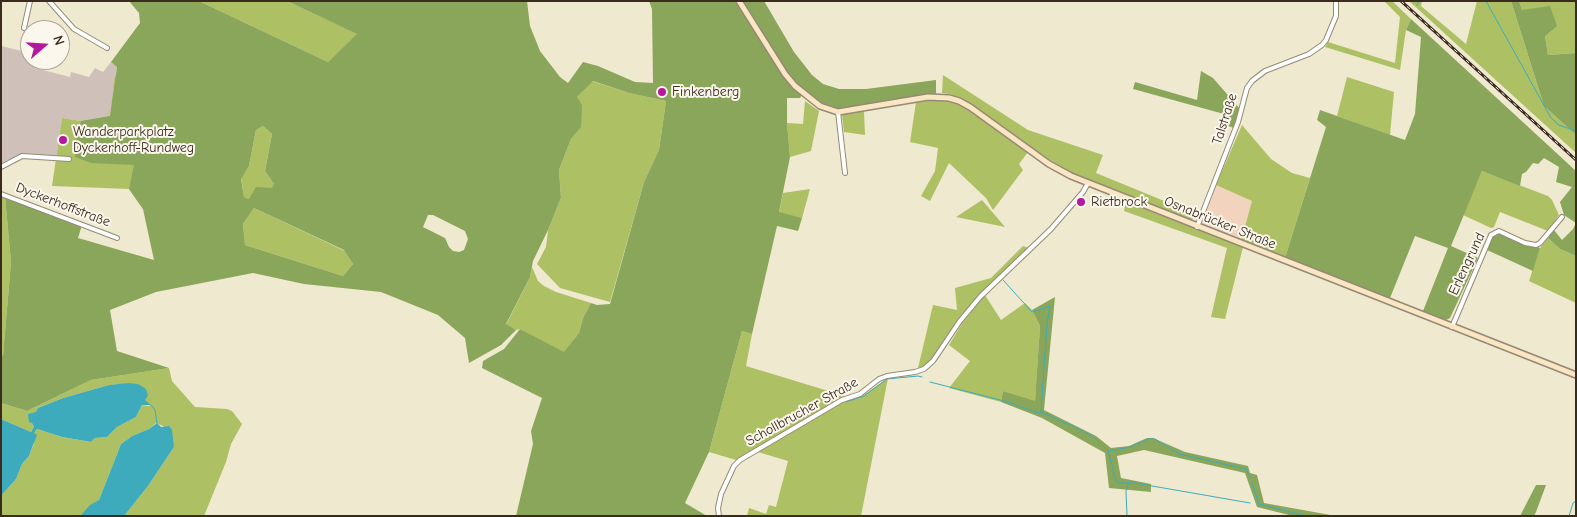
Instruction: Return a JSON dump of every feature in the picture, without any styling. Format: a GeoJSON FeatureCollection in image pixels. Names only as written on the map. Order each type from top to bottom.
{"type":"FeatureCollection","features":[{"type":"Feature","properties":{"kind":"main road"},"geometry":{"type":"LineString","coordinates":[[738,1],[774,60],[795,86],[816,103],[838,112]]}},
{"type":"Feature","properties":{"kind":"main road","name":"Osnabrücker Straße"},"geometry":{"type":"LineString","coordinates":[[838,112],[928,97],[949,98],[970,107],[1060,171],[1197,227],[1576,375]]}},
{"type":"Feature","properties":{"kind":"street"},"geometry":{"type":"LineString","coordinates":[[26,20],[30,1]]}},
{"type":"Feature","properties":{"kind":"street"},"geometry":{"type":"LineString","coordinates":[[49,1],[74,29],[107,48]]}},
{"type":"Feature","properties":{"kind":"street","name":"Talstraße"},"geometry":{"type":"LineString","coordinates":[[1197,227],[1238,122],[1247,88],[1252,81],[1265,71],[1309,54],[1322,46],[1336,16],[1336,1]]}},
{"type":"Feature","properties":{"kind":"street"},"geometry":{"type":"LineString","coordinates":[[838,112],[845,173]]}},
{"type":"Feature","properties":{"kind":"street","name":"Dyckerhoffstraße"},"geometry":{"type":"LineString","coordinates":[[1,167],[22,156],[70,159]]}},
{"type":"Feature","properties":{"kind":"street","name":"Schollbrucher Straße"},"geometry":{"type":"LineString","coordinates":[[719,516],[719,501],[734,466],[740,460],[842,400],[860,394],[879,379],[924,369],[933,361],[960,321],[980,297],[1044,235],[1083,192],[1088,183]]}},
{"type":"Feature","properties":{"kind":"street","name":"Dyckerhoffstraße"},"geometry":{"type":"LineString","coordinates":[[1,194],[117,238]]}},
{"type":"Feature","properties":{"kind":"street","name":"Erlengrund"},"geometry":{"type":"LineString","coordinates":[[1452,327],[1491,234],[1499,231],[1536,245],[1540,243],[1562,217]]}},
{"type":"Feature","properties":{"kind":"shaded area"},"geometry":{"type":"Polygon","coordinates":[[[1,46],[20,51],[20,70],[43,70],[70,77],[71,72],[89,77],[95,68],[103,72],[111,62],[117,66],[110,116],[81,121],[62,118],[56,159],[10,159],[1,164],[1,46]]]}},
{"type":"Feature","properties":{"kind":"shaded area"},"geometry":{"type":"Polygon","coordinates":[[[1216,185],[1252,201],[1241,241],[1201,224],[1216,185]]]}},
{"type":"Feature","properties":{"kind":"green space"},"geometry":{"type":"Polygon","coordinates":[[[129,1],[199,1],[328,62],[357,34],[287,1],[527,1],[530,26],[540,51],[560,77],[568,83],[583,62],[598,66],[635,82],[653,83],[652,9],[649,1],[764,1],[794,52],[812,75],[823,84],[839,89],[866,89],[936,80],[936,94],[926,94],[850,108],[837,108],[823,104],[805,90],[800,98],[787,98],[790,157],[779,212],[802,218],[798,231],[777,226],[752,334],[742,331],[709,452],[685,503],[707,516],[516,516],[533,444],[531,431],[542,398],[482,368],[483,361],[504,349],[520,329],[564,352],[579,333],[583,318],[591,303],[597,305],[610,304],[644,182],[659,150],[666,101],[629,93],[593,81],[577,97],[582,105],[581,127],[571,139],[559,170],[561,198],[533,261],[530,277],[506,324],[516,330],[501,345],[469,363],[465,338],[438,315],[381,292],[304,284],[253,273],[156,292],[110,310],[117,351],[169,368],[91,380],[27,411],[1,403],[1,356],[3,356],[11,262],[5,197],[82,225],[78,238],[154,260],[143,209],[129,189],[134,165],[91,163],[75,157],[76,136],[81,121],[110,116],[117,67],[111,62],[140,23],[139,13],[129,1]],[[263,126],[256,130],[249,166],[241,179],[244,197],[249,199],[256,187],[272,188],[274,184],[265,171],[272,134],[263,126]],[[254,208],[243,224],[245,245],[343,276],[353,264],[344,250],[254,208]],[[428,215],[423,227],[445,238],[453,251],[459,252],[464,250],[468,239],[465,231],[433,215],[428,215]]]}},
{"type":"Feature","properties":{"kind":"green space"},"geometry":{"type":"Polygon","coordinates":[[[199,1],[287,1],[358,34],[328,62],[199,1]]]}},
{"type":"Feature","properties":{"kind":"green space"},"geometry":{"type":"Polygon","coordinates":[[[1384,1],[1392,1],[1411,19],[1406,30],[1400,70],[1325,47],[1328,42],[1395,63],[1400,17],[1384,1]]]}},
{"type":"Feature","properties":{"kind":"green space"},"geometry":{"type":"Polygon","coordinates":[[[1409,1],[1422,1],[1421,6],[1466,44],[1477,1],[1511,1],[1544,106],[1576,135],[1576,153],[1409,1]]]}},
{"type":"Feature","properties":{"kind":"green space"},"geometry":{"type":"Polygon","coordinates":[[[1511,1],[1519,1],[1522,10],[1550,6],[1557,26],[1545,36],[1548,55],[1576,53],[1576,135],[1544,106],[1511,1]]]}},
{"type":"Feature","properties":{"kind":"green space"},"geometry":{"type":"Polygon","coordinates":[[[1519,1],[1576,1],[1576,53],[1548,55],[1545,36],[1522,10],[1519,1]]]}},
{"type":"Feature","properties":{"kind":"green space"},"geometry":{"type":"Polygon","coordinates":[[[1411,19],[1576,171],[1576,223],[1564,215],[1560,202],[1572,187],[1556,182],[1559,167],[1544,158],[1538,164],[1533,163],[1522,174],[1520,186],[1482,171],[1451,246],[1478,258],[1450,318],[1446,320],[1423,311],[1448,248],[1415,236],[1390,298],[1285,258],[1326,127],[1317,120],[1320,110],[1405,140],[1415,114],[1421,37],[1406,30],[1411,19]]]}},
{"type":"Feature","properties":{"kind":"green space"},"geometry":{"type":"Polygon","coordinates":[[[1201,71],[1213,78],[1240,109],[1234,128],[1222,124],[1224,114],[1133,89],[1135,82],[1197,100],[1201,71]]]}},
{"type":"Feature","properties":{"kind":"green space"},"geometry":{"type":"Polygon","coordinates":[[[943,75],[1028,130],[1103,155],[1096,173],[1196,214],[1193,219],[1188,219],[1070,172],[1047,158],[972,104],[950,94],[942,93],[943,75]]]}},
{"type":"Feature","properties":{"kind":"green space"},"geometry":{"type":"Polygon","coordinates":[[[115,76],[152,81],[143,209],[129,189],[52,186],[62,118],[81,121],[110,116],[115,76]]]}},
{"type":"Feature","properties":{"kind":"green space"},"geometry":{"type":"Polygon","coordinates":[[[1347,77],[1394,92],[1390,135],[1337,116],[1347,77]]]}},
{"type":"Feature","properties":{"kind":"green space"},"geometry":{"type":"Polygon","coordinates":[[[592,81],[629,93],[666,101],[659,150],[644,182],[610,302],[560,288],[537,264],[546,247],[548,230],[561,198],[559,170],[571,139],[581,126],[577,97],[592,81]]]}},
{"type":"Feature","properties":{"kind":"green space"},"geometry":{"type":"Polygon","coordinates":[[[940,100],[954,102],[968,108],[1028,152],[1019,164],[1023,170],[993,210],[986,198],[949,163],[930,201],[921,196],[935,171],[938,148],[910,142],[916,102],[940,100]]]}},
{"type":"Feature","properties":{"kind":"green space"},"geometry":{"type":"Polygon","coordinates":[[[805,101],[819,111],[811,151],[790,157],[787,123],[803,124],[805,101]]]}},
{"type":"Feature","properties":{"kind":"green space"},"geometry":{"type":"Polygon","coordinates":[[[864,111],[865,135],[844,132],[842,115],[864,111]]]}},
{"type":"Feature","properties":{"kind":"green space"},"geometry":{"type":"Polygon","coordinates":[[[1242,125],[1271,159],[1292,173],[1310,178],[1285,258],[1241,241],[1252,201],[1216,185],[1242,125]]]}},
{"type":"Feature","properties":{"kind":"green space"},"geometry":{"type":"Polygon","coordinates":[[[263,126],[272,134],[265,171],[274,184],[273,188],[249,199],[244,197],[241,178],[249,166],[256,130],[263,126]]]}},
{"type":"Feature","properties":{"kind":"green space"},"geometry":{"type":"Polygon","coordinates":[[[1482,171],[1548,196],[1559,215],[1548,231],[1500,212],[1494,227],[1491,228],[1463,215],[1482,171]]]}},
{"type":"Feature","properties":{"kind":"green space"},"geometry":{"type":"Polygon","coordinates":[[[810,189],[802,218],[779,213],[783,193],[810,189]]]}},
{"type":"Feature","properties":{"kind":"green space"},"geometry":{"type":"Polygon","coordinates":[[[1,196],[5,197],[11,262],[3,356],[1,356],[1,196]]]}},
{"type":"Feature","properties":{"kind":"green space"},"geometry":{"type":"Polygon","coordinates":[[[982,200],[1005,227],[956,217],[982,200]]]}},
{"type":"Feature","properties":{"kind":"green space"},"geometry":{"type":"Polygon","coordinates":[[[1126,202],[1243,247],[1225,319],[1211,317],[1227,248],[1124,211],[1126,202]]]}},
{"type":"Feature","properties":{"kind":"green space"},"geometry":{"type":"Polygon","coordinates":[[[254,208],[345,251],[353,264],[343,276],[245,245],[243,224],[254,208]]]}},
{"type":"Feature","properties":{"kind":"green space"},"geometry":{"type":"Polygon","coordinates":[[[1576,223],[1576,256],[1560,249],[1548,238],[1554,230],[1562,240],[1576,223]]]}},
{"type":"Feature","properties":{"kind":"green space"},"geometry":{"type":"Polygon","coordinates":[[[1495,234],[1501,234],[1540,248],[1533,271],[1487,250],[1495,234]]]}},
{"type":"Feature","properties":{"kind":"green space"},"geometry":{"type":"Polygon","coordinates":[[[1548,238],[1560,249],[1576,256],[1576,303],[1529,281],[1540,248],[1548,238]]]}},
{"type":"Feature","properties":{"kind":"green space"},"geometry":{"type":"Polygon","coordinates":[[[1023,246],[1029,248],[980,294],[958,319],[932,359],[924,367],[918,368],[933,305],[957,310],[955,288],[991,278],[1023,246]]]}},
{"type":"Feature","properties":{"kind":"green space"},"geometry":{"type":"Polygon","coordinates":[[[532,267],[538,281],[544,286],[556,292],[591,303],[583,318],[579,333],[564,353],[520,329],[516,330],[506,325],[530,277],[532,267]]]}},
{"type":"Feature","properties":{"kind":"green space"},"geometry":{"type":"Polygon","coordinates":[[[985,295],[1001,320],[1025,303],[1032,310],[1040,326],[1035,402],[1003,391],[1001,402],[949,388],[970,361],[949,345],[963,322],[985,295]]]}},
{"type":"Feature","properties":{"kind":"green space"},"geometry":{"type":"Polygon","coordinates":[[[1055,297],[1044,410],[1096,436],[1111,448],[1129,446],[1147,438],[1153,438],[1185,452],[1248,466],[1250,473],[1257,475],[1264,503],[1336,516],[1293,516],[1257,507],[1245,473],[1144,450],[1117,456],[1121,478],[1151,484],[1151,492],[1109,488],[1105,453],[1042,418],[1001,402],[1003,391],[1035,401],[1040,326],[1032,310],[1055,297]]]}},
{"type":"Feature","properties":{"kind":"green space"},"geometry":{"type":"Polygon","coordinates":[[[742,331],[752,334],[746,366],[845,396],[736,460],[709,452],[742,331]]]}},
{"type":"Feature","properties":{"kind":"green space"},"geometry":{"type":"Polygon","coordinates":[[[169,368],[172,381],[195,407],[227,409],[232,411],[242,424],[231,444],[226,462],[204,516],[124,516],[148,486],[174,447],[165,427],[156,423],[149,429],[132,436],[121,444],[99,500],[80,516],[1,516],[1,496],[16,479],[22,464],[29,456],[34,444],[34,433],[37,429],[62,437],[91,442],[95,438],[107,437],[117,427],[136,417],[142,405],[150,406],[145,400],[138,384],[109,385],[63,398],[38,408],[32,423],[34,427],[31,432],[1,419],[1,403],[27,411],[91,380],[169,368]]]}},
{"type":"Feature","properties":{"kind":"green space"},"geometry":{"type":"Polygon","coordinates":[[[888,378],[861,516],[747,516],[749,508],[766,514],[769,505],[776,507],[788,461],[758,452],[843,402],[861,397],[888,378]]]}},
{"type":"Feature","properties":{"kind":"green space"},"geometry":{"type":"Polygon","coordinates":[[[1536,485],[1546,485],[1534,516],[1520,516],[1536,485]]]}},
{"type":"Feature","properties":{"kind":"water"},"geometry":{"type":"Polygon","coordinates":[[[138,384],[146,389],[148,396],[145,400],[151,405],[142,405],[136,417],[117,427],[107,437],[95,438],[91,442],[62,437],[37,429],[34,433],[37,435],[29,456],[22,464],[16,479],[1,496],[1,419],[31,432],[34,427],[29,422],[28,414],[36,412],[38,408],[63,398],[109,385],[138,384]]]}},
{"type":"Feature","properties":{"kind":"water"},"geometry":{"type":"Polygon","coordinates":[[[157,423],[161,427],[169,426],[172,430],[174,447],[148,486],[124,516],[80,516],[90,505],[99,500],[121,444],[157,423]]]}},
{"type":"Feature","properties":{"kind":"waterway"},"geometry":{"type":"LineString","coordinates":[[1417,5],[1419,1]]}},
{"type":"Feature","properties":{"kind":"waterway"},"geometry":{"type":"LineString","coordinates":[[1486,1],[1551,118],[1559,125],[1576,131]]}},
{"type":"Feature","properties":{"kind":"waterway"},"geometry":{"type":"LineString","coordinates":[[1003,280],[1032,312],[1050,306],[1041,412]]}},
{"type":"Feature","properties":{"kind":"waterway"},"geometry":{"type":"LineString","coordinates":[[846,402],[864,396],[887,379],[922,377]]}},
{"type":"Feature","properties":{"kind":"waterway"},"geometry":{"type":"LineString","coordinates":[[930,382],[1004,401],[1038,413],[1041,412],[1077,428],[1096,439],[1108,451],[1116,481],[1119,483],[1135,483],[1250,503]]}},
{"type":"Feature","properties":{"kind":"waterway"},"geometry":{"type":"LineString","coordinates":[[151,405],[155,410],[157,423]]}},
{"type":"Feature","properties":{"kind":"waterway"},"geometry":{"type":"LineString","coordinates":[[1109,451],[1130,447],[1148,439],[1155,439],[1180,454],[1246,469],[1250,477]]}},
{"type":"Feature","properties":{"kind":"waterway"},"geometry":{"type":"LineString","coordinates":[[1127,516],[1126,491],[1129,482]]}},
{"type":"Feature","properties":{"kind":"waterway"},"geometry":{"type":"LineString","coordinates":[[1252,483],[1259,504],[1306,516]]}},
{"type":"Feature","properties":{"kind":"waterway"},"geometry":{"type":"LineString","coordinates":[[1569,516],[1573,503],[1576,501]]}},
{"type":"Feature","properties":{"kind":"railway"},"geometry":{"type":"LineString","coordinates":[[1401,1],[1576,160]]}},
{"type":"Feature","properties":{"kind":"place","name":"Finkenberg"},"geometry":{"type":"Point","coordinates":[662,92]}},
{"type":"Feature","properties":{"kind":"place","name":"Wanderparkplatz Dyckerhoff-Rundweg"},"geometry":{"type":"Point","coordinates":[63,140]}},
{"type":"Feature","properties":{"kind":"place","name":"Rietbrock"},"geometry":{"type":"Point","coordinates":[1081,202]}}]}
